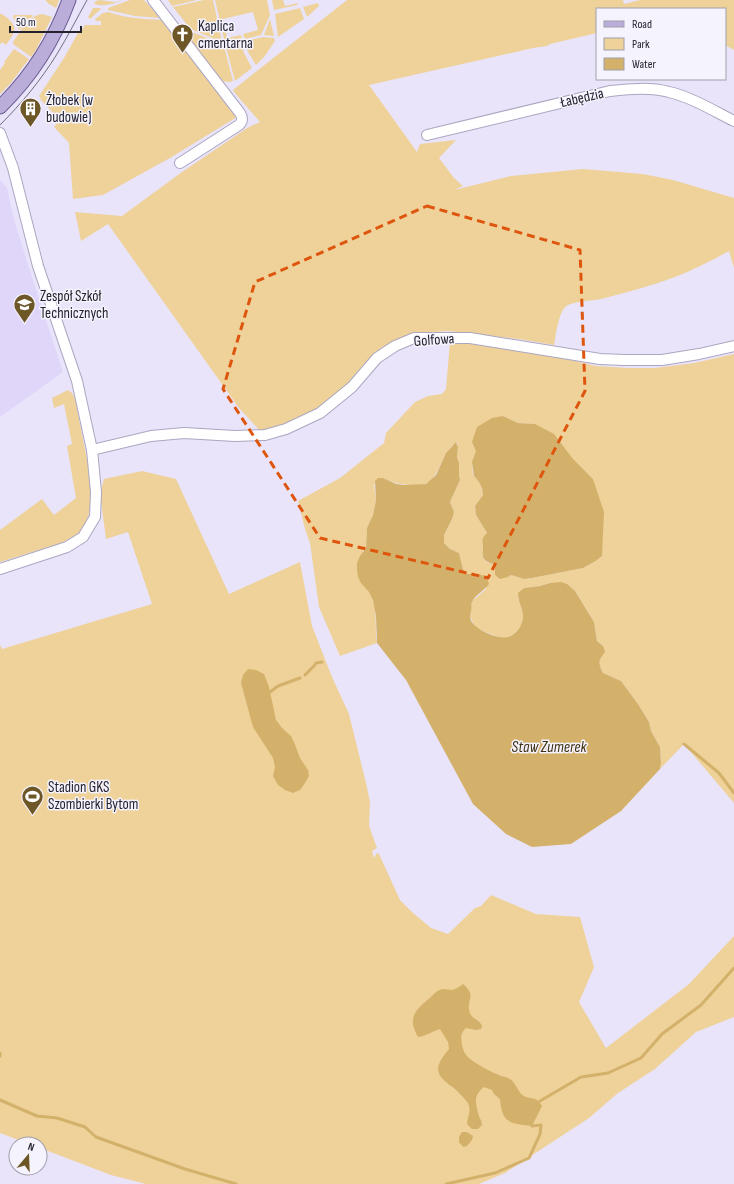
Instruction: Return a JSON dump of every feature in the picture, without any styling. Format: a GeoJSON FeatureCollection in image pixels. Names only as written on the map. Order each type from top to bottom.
{"type":"FeatureCollection","features":[{"type":"Feature","properties":{"kind":"main road"},"geometry":{"type":"LineString","coordinates":[[0,106],[30,73],[47,48],[59,26],[69,0]]}},
{"type":"Feature","properties":{"kind":"street"},"geometry":{"type":"LineString","coordinates":[[153,0],[240,113],[242,118],[239,125],[180,163]]}},
{"type":"Feature","properties":{"kind":"street","name":"Łabędzia"},"geometry":{"type":"LineString","coordinates":[[427,135],[610,91],[634,89],[669,92],[683,96],[734,122]]}},
{"type":"Feature","properties":{"kind":"street"},"geometry":{"type":"LineString","coordinates":[[0,133],[13,168],[38,266],[77,381],[92,450],[96,492],[95,516],[83,537],[67,547],[0,569]]}},
{"type":"Feature","properties":{"kind":"street","name":"Golfowa"},"geometry":{"type":"LineString","coordinates":[[92,450],[151,436],[184,433],[235,436],[265,435],[286,429],[320,413],[352,387],[377,358],[395,346],[414,338],[470,338],[600,358],[624,360],[662,360],[734,346]]}},
{"type":"Feature","properties":{"kind":"highlighted area"},"geometry":{"type":"Polygon","coordinates":[[[427,206],[580,250],[585,391],[488,578],[320,538],[223,389],[255,282],[427,206]]]}},
{"type":"Feature","properties":{"kind":"shaded area","name":"Zespół Szkół Technicznych"},"geometry":{"type":"Polygon","coordinates":[[[0,180],[7,188],[13,216],[63,372],[0,417],[0,180]]]}},
{"type":"Feature","properties":{"kind":"green space"},"geometry":{"type":"Polygon","coordinates":[[[45,0],[59,0],[56,8],[45,0]]]}},
{"type":"Feature","properties":{"kind":"green space"},"geometry":{"type":"Polygon","coordinates":[[[99,0],[115,2],[122,0],[108,5],[94,4],[99,0]]]}},
{"type":"Feature","properties":{"kind":"green space"},"geometry":{"type":"Polygon","coordinates":[[[130,0],[144,0],[160,18],[135,16],[108,10],[108,8],[130,0]]]}},
{"type":"Feature","properties":{"kind":"green space"},"geometry":{"type":"Polygon","coordinates":[[[168,0],[197,0],[172,6],[168,0]]]}},
{"type":"Feature","properties":{"kind":"green space"},"geometry":{"type":"Polygon","coordinates":[[[204,0],[213,0],[222,42],[188,28],[189,27],[173,7],[204,0]]]}},
{"type":"Feature","properties":{"kind":"green space"},"geometry":{"type":"Polygon","coordinates":[[[215,0],[267,0],[270,15],[261,35],[245,39],[243,34],[258,30],[253,12],[223,19],[227,38],[241,35],[242,39],[225,43],[215,0]]]}},
{"type":"Feature","properties":{"kind":"green space"},"geometry":{"type":"Polygon","coordinates":[[[272,0],[283,0],[285,6],[298,3],[297,5],[274,10],[272,0]]]}},
{"type":"Feature","properties":{"kind":"green space"},"geometry":{"type":"Polygon","coordinates":[[[347,0],[623,0],[624,4],[640,0],[734,0],[734,50],[726,46],[726,8],[596,8],[596,33],[547,46],[369,85],[417,152],[420,144],[456,140],[439,158],[454,178],[463,186],[454,190],[511,176],[583,169],[643,174],[673,180],[734,198],[734,268],[729,251],[685,273],[664,281],[601,299],[577,302],[568,305],[565,307],[561,315],[554,345],[519,339],[448,331],[421,333],[403,338],[381,348],[325,406],[296,421],[261,432],[239,408],[108,224],[81,241],[75,212],[122,216],[182,172],[247,128],[260,122],[233,91],[347,0]]]}},
{"type":"Feature","properties":{"kind":"green space"},"geometry":{"type":"Polygon","coordinates":[[[318,3],[319,6],[307,17],[303,7],[318,3]]]}},
{"type":"Feature","properties":{"kind":"green space"},"geometry":{"type":"Polygon","coordinates":[[[93,8],[101,9],[90,19],[88,17],[93,8]]]}},
{"type":"Feature","properties":{"kind":"green space"},"geometry":{"type":"Polygon","coordinates":[[[300,8],[304,19],[278,37],[275,14],[300,8]]]}},
{"type":"Feature","properties":{"kind":"green space"},"geometry":{"type":"Polygon","coordinates":[[[108,12],[141,19],[161,20],[237,117],[170,158],[103,195],[73,199],[69,143],[54,127],[60,120],[40,99],[41,98],[39,96],[64,58],[78,33],[80,33],[85,25],[101,25],[101,21],[96,21],[95,19],[103,13],[108,12]]]}},
{"type":"Feature","properties":{"kind":"green space"},"geometry":{"type":"Polygon","coordinates":[[[0,14],[8,18],[14,25],[14,32],[6,45],[2,42],[1,44],[0,43],[0,14]]]}},
{"type":"Feature","properties":{"kind":"green space"},"geometry":{"type":"Polygon","coordinates":[[[42,14],[52,17],[31,57],[13,44],[13,42],[29,21],[37,15],[42,14]]]}},
{"type":"Feature","properties":{"kind":"green space"},"geometry":{"type":"Polygon","coordinates":[[[14,15],[33,16],[19,30],[13,17],[14,15]]]}},
{"type":"Feature","properties":{"kind":"green space"},"geometry":{"type":"Polygon","coordinates":[[[270,19],[274,36],[264,35],[270,19]]]}},
{"type":"Feature","properties":{"kind":"green space"},"geometry":{"type":"Polygon","coordinates":[[[185,30],[224,46],[233,81],[220,81],[183,33],[185,30]]]}},
{"type":"Feature","properties":{"kind":"green space"},"geometry":{"type":"Polygon","coordinates":[[[263,37],[274,38],[275,41],[264,57],[256,65],[248,52],[245,41],[263,37]]]}},
{"type":"Feature","properties":{"kind":"green space"},"geometry":{"type":"Polygon","coordinates":[[[241,42],[244,53],[252,68],[235,81],[226,47],[227,45],[241,42]]]}},
{"type":"Feature","properties":{"kind":"green space"},"geometry":{"type":"Polygon","coordinates":[[[14,49],[29,59],[10,84],[0,94],[0,70],[14,49]]]}},
{"type":"Feature","properties":{"kind":"green space"},"geometry":{"type":"Polygon","coordinates":[[[450,341],[486,343],[596,366],[628,368],[655,368],[694,363],[734,354],[734,803],[684,744],[660,769],[660,747],[651,731],[649,722],[621,681],[603,673],[599,664],[603,646],[597,641],[594,622],[575,591],[550,583],[524,588],[518,598],[524,614],[521,627],[513,635],[507,638],[498,637],[478,629],[473,623],[470,617],[472,601],[486,589],[477,574],[467,574],[463,569],[459,553],[450,549],[444,543],[444,535],[454,512],[450,502],[460,480],[457,442],[447,452],[434,476],[425,484],[401,484],[383,478],[374,484],[376,500],[373,515],[367,528],[366,548],[363,551],[364,586],[369,591],[374,605],[377,643],[340,656],[319,607],[310,543],[298,501],[340,478],[384,443],[386,433],[415,402],[428,396],[442,394],[446,389],[450,341]],[[503,416],[486,436],[473,460],[472,468],[474,476],[481,484],[483,495],[475,506],[476,515],[487,533],[483,539],[483,558],[489,563],[493,564],[495,568],[508,577],[511,575],[524,579],[583,568],[594,562],[593,479],[535,424],[518,423],[503,416]]]}},
{"type":"Feature","properties":{"kind":"green space"},"geometry":{"type":"Polygon","coordinates":[[[68,390],[72,393],[75,399],[93,490],[89,514],[83,529],[73,537],[61,543],[0,562],[0,530],[42,499],[54,515],[76,498],[67,446],[72,444],[64,404],[54,408],[52,398],[68,390]]]}},
{"type":"Feature","properties":{"kind":"green space"},"geometry":{"type":"Polygon","coordinates":[[[142,471],[176,479],[229,594],[300,562],[312,626],[332,677],[349,714],[370,802],[369,826],[377,848],[372,851],[374,858],[377,853],[379,854],[400,900],[413,913],[431,928],[448,934],[475,908],[481,906],[491,895],[536,914],[580,917],[594,967],[579,1002],[606,1048],[689,984],[734,936],[734,1017],[696,1032],[655,1069],[618,1093],[589,1118],[505,1173],[479,1184],[146,1184],[111,1175],[48,1151],[48,1136],[8,1136],[0,1133],[0,645],[2,649],[152,604],[128,532],[106,539],[100,494],[104,479],[142,471]]]}},
{"type":"Feature","properties":{"kind":"water"},"geometry":{"type":"Polygon","coordinates":[[[503,416],[518,423],[535,424],[554,434],[573,459],[593,479],[604,512],[602,556],[594,562],[583,568],[532,578],[524,579],[511,575],[500,579],[495,575],[495,568],[493,564],[484,559],[483,537],[487,533],[476,515],[475,506],[483,495],[482,488],[474,476],[472,462],[476,451],[472,442],[477,427],[492,418],[503,416]]]}},
{"type":"Feature","properties":{"kind":"water","name":"Staw Zumerek"},"geometry":{"type":"Polygon","coordinates":[[[456,442],[458,447],[457,457],[459,463],[460,480],[450,502],[454,512],[444,535],[444,543],[450,549],[459,553],[463,569],[467,574],[486,576],[489,584],[475,597],[472,602],[470,617],[471,621],[479,629],[492,635],[498,637],[510,636],[519,629],[523,620],[523,612],[519,602],[518,593],[524,588],[550,583],[561,582],[567,584],[575,591],[594,622],[597,641],[603,646],[605,652],[600,662],[600,667],[603,673],[621,681],[649,722],[651,731],[660,747],[660,769],[621,811],[571,844],[532,847],[506,834],[473,804],[406,680],[377,643],[376,616],[373,600],[358,577],[357,563],[366,548],[367,528],[373,515],[376,500],[375,481],[378,478],[383,478],[396,484],[426,484],[436,475],[446,453],[456,442]]]}},
{"type":"Feature","properties":{"kind":"water"},"geometry":{"type":"Polygon","coordinates":[[[248,669],[256,670],[264,674],[269,687],[276,720],[291,736],[300,758],[308,770],[309,776],[305,783],[300,790],[293,793],[278,785],[273,776],[275,767],[273,758],[253,727],[241,683],[243,675],[248,669]]]}},
{"type":"Feature","properties":{"kind":"water"},"geometry":{"type":"Polygon","coordinates":[[[463,984],[470,992],[470,1013],[482,1026],[481,1029],[476,1030],[466,1028],[463,1032],[461,1040],[464,1052],[469,1058],[482,1067],[500,1076],[511,1079],[524,1096],[536,1099],[540,1103],[542,1106],[532,1126],[508,1121],[503,1113],[500,1099],[492,1090],[484,1087],[478,1093],[476,1098],[478,1113],[482,1125],[478,1129],[472,1129],[467,1124],[470,1111],[468,1103],[442,1078],[438,1071],[441,1060],[449,1049],[448,1042],[440,1029],[418,1037],[413,1025],[413,1019],[420,1006],[435,993],[443,989],[452,990],[463,984]]]}},
{"type":"Feature","properties":{"kind":"water"},"geometry":{"type":"Polygon","coordinates":[[[462,1132],[467,1132],[473,1136],[472,1140],[467,1146],[463,1147],[459,1142],[459,1137],[462,1132]]]}},
{"type":"Feature","properties":{"kind":"waterway"},"geometry":{"type":"LineString","coordinates":[[305,675],[316,663],[322,662]]}},
{"type":"Feature","properties":{"kind":"waterway"},"geometry":{"type":"LineString","coordinates":[[270,692],[278,686],[300,678]]}},
{"type":"Feature","properties":{"kind":"waterway"},"geometry":{"type":"LineString","coordinates":[[684,744],[719,773],[734,793]]}},
{"type":"Feature","properties":{"kind":"waterway"},"geometry":{"type":"LineString","coordinates":[[540,1101],[581,1077],[608,1073],[641,1058],[662,1034],[701,1005],[734,968]]}},
{"type":"Feature","properties":{"kind":"waterway"},"geometry":{"type":"LineString","coordinates":[[0,1100],[37,1116],[57,1118],[85,1127],[96,1137],[185,1169],[236,1184]]}},
{"type":"Feature","properties":{"kind":"waterway"},"geometry":{"type":"LineString","coordinates":[[446,1184],[495,1173],[529,1158],[540,1134],[541,1125],[532,1126]]}},
{"type":"Feature","properties":{"kind":"tram line"},"geometry":{"type":"LineString","coordinates":[[0,125],[23,100],[51,64],[87,0]]}},
{"type":"Feature","properties":{"kind":"place","name":"Kaplica cmentarna"},"geometry":{"type":"Point","coordinates":[182,54]}},
{"type":"Feature","properties":{"kind":"place","name":"Żłobek (w budowie)"},"geometry":{"type":"Point","coordinates":[31,128]}},
{"type":"Feature","properties":{"kind":"place","name":"Zespół Szkół Technicznych"},"geometry":{"type":"Point","coordinates":[24,324]}},
{"type":"Feature","properties":{"kind":"place","name":"Stadion GKS Szombierki Bytom"},"geometry":{"type":"Point","coordinates":[33,816]}}]}
